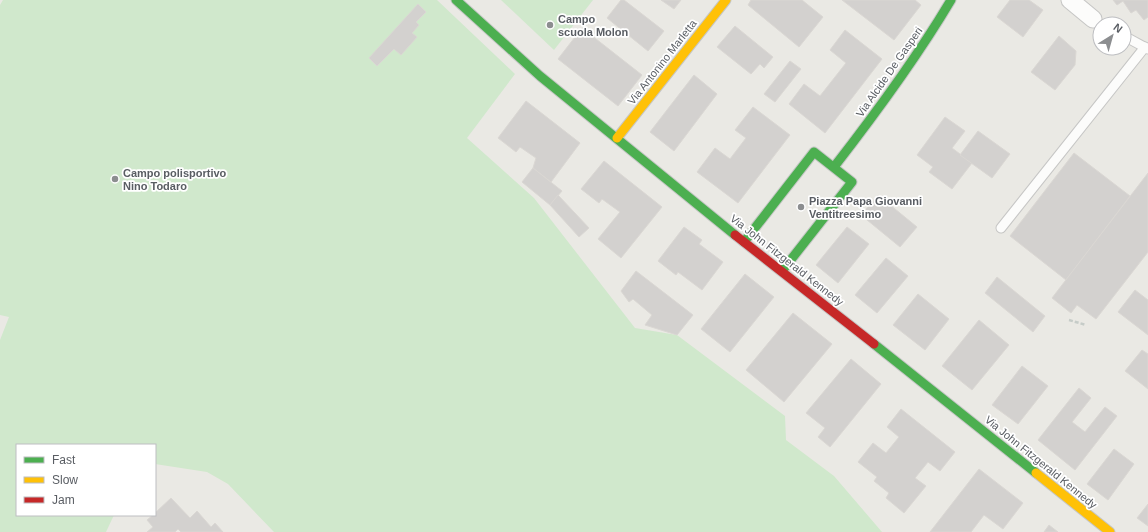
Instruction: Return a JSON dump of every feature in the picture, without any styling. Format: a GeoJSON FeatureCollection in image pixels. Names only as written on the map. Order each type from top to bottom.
{"type":"FeatureCollection","features":[{"type":"Feature","properties":{"kind":"street","name":"Via John Fitzgerald Kennedy"},"geometry":{"type":"LineString","coordinates":[[456,0],[536,73],[744,242],[1110,532]]}},
{"type":"Feature","properties":{"kind":"street","name":"Via Antonino Marletta"},"geometry":{"type":"LineString","coordinates":[[617,138],[726,0]]}},
{"type":"Feature","properties":{"kind":"street","name":"Via Alcide De Gasperi"},"geometry":{"type":"LineString","coordinates":[[834,167],[898,82],[938,24],[951,0]]}},
{"type":"Feature","properties":{"kind":"street"},"geometry":{"type":"LineString","coordinates":[[1070,0],[1092,18]]}},
{"type":"Feature","properties":{"kind":"street"},"geometry":{"type":"LineString","coordinates":[[744,242],[814,152],[834,167],[852,182],[782,271]]}},
{"type":"Feature","properties":{"kind":"lane"},"geometry":{"type":"LineString","coordinates":[[1001,228],[1146,48],[1132,40]]}},
{"type":"Feature","properties":{"kind":"path"},"geometry":{"type":"LineString","coordinates":[[1069,320],[1086,325]]}},
{"type":"Feature","properties":{"kind":"green space"},"geometry":{"type":"Polygon","coordinates":[[[3,0],[437,0],[515,74],[467,138],[534,198],[635,328],[677,335],[785,416],[786,440],[834,476],[882,532],[274,532],[228,484],[207,472],[156,464],[156,444],[16,444],[16,516],[114,516],[106,532],[0,532],[0,340],[9,317],[0,315],[0,5],[3,0]]]}},
{"type":"Feature","properties":{"kind":"green space","name":"Campo scuola Molon"},"geometry":{"type":"Polygon","coordinates":[[[501,0],[593,0],[554,50],[501,0]]]}},
{"type":"Feature","properties":{"kind":"building"},"geometry":{"type":"Polygon","coordinates":[[[621,0],[624,0],[664,31],[648,51],[607,18],[621,0]]]}},
{"type":"Feature","properties":{"kind":"building"},"geometry":{"type":"Polygon","coordinates":[[[661,0],[681,0],[674,9],[661,0]]]}},
{"type":"Feature","properties":{"kind":"building"},"geometry":{"type":"Polygon","coordinates":[[[751,0],[802,0],[823,17],[799,47],[748,5],[751,0]]]}},
{"type":"Feature","properties":{"kind":"building"},"geometry":{"type":"Polygon","coordinates":[[[842,0],[915,0],[921,5],[894,40],[842,0]]]}},
{"type":"Feature","properties":{"kind":"building"},"geometry":{"type":"Polygon","coordinates":[[[1010,0],[1029,0],[1043,10],[1023,37],[997,17],[1010,0]]]}},
{"type":"Feature","properties":{"kind":"building"},"geometry":{"type":"Polygon","coordinates":[[[1113,0],[1148,0],[1148,17],[1144,20],[1136,10],[1131,13],[1123,1],[1117,5],[1113,0]]]}},
{"type":"Feature","properties":{"kind":"building"},"geometry":{"type":"Polygon","coordinates":[[[418,4],[426,12],[416,22],[419,25],[412,33],[417,37],[401,55],[394,49],[377,66],[369,58],[418,4]]]}},
{"type":"Feature","properties":{"kind":"building"},"geometry":{"type":"Polygon","coordinates":[[[735,26],[773,57],[764,68],[760,64],[751,74],[717,47],[735,26]]]}},
{"type":"Feature","properties":{"kind":"building"},"geometry":{"type":"Polygon","coordinates":[[[582,28],[642,75],[618,106],[558,59],[582,28]]]}},
{"type":"Feature","properties":{"kind":"building"},"geometry":{"type":"Polygon","coordinates":[[[845,30],[882,59],[825,133],[789,104],[804,84],[820,96],[846,63],[830,50],[845,30]]]}},
{"type":"Feature","properties":{"kind":"building"},"geometry":{"type":"Polygon","coordinates":[[[1059,36],[1076,51],[1075,65],[1055,90],[1031,72],[1059,36]]]}},
{"type":"Feature","properties":{"kind":"building"},"geometry":{"type":"Polygon","coordinates":[[[790,61],[801,69],[775,102],[764,94],[790,61]]]}},
{"type":"Feature","properties":{"kind":"building"},"geometry":{"type":"Polygon","coordinates":[[[694,75],[717,94],[674,151],[650,132],[694,75]]]}},
{"type":"Feature","properties":{"kind":"building"},"geometry":{"type":"Polygon","coordinates":[[[526,101],[580,143],[551,182],[533,168],[536,158],[520,147],[516,152],[498,138],[526,101]]]}},
{"type":"Feature","properties":{"kind":"building"},"geometry":{"type":"Polygon","coordinates":[[[753,107],[790,135],[738,203],[697,172],[715,148],[730,159],[746,138],[735,130],[753,107]]]}},
{"type":"Feature","properties":{"kind":"building"},"geometry":{"type":"Polygon","coordinates":[[[945,117],[965,131],[952,148],[972,163],[952,189],[929,172],[933,167],[917,155],[945,117]]]}},
{"type":"Feature","properties":{"kind":"building"},"geometry":{"type":"Polygon","coordinates":[[[978,131],[1010,154],[992,178],[960,155],[978,131]]]}},
{"type":"Feature","properties":{"kind":"building"},"geometry":{"type":"Polygon","coordinates":[[[1074,153],[1130,196],[1066,280],[1010,236],[1074,153]]]}},
{"type":"Feature","properties":{"kind":"building"},"geometry":{"type":"Polygon","coordinates":[[[604,161],[662,207],[621,258],[598,239],[620,212],[602,199],[599,203],[581,189],[604,161]]]}},
{"type":"Feature","properties":{"kind":"building"},"geometry":{"type":"Polygon","coordinates":[[[533,168],[562,191],[550,205],[522,182],[533,168]]]}},
{"type":"Feature","properties":{"kind":"building"},"geometry":{"type":"Polygon","coordinates":[[[1148,173],[1148,252],[1096,319],[1077,305],[1071,313],[1052,298],[1148,173]]]}},
{"type":"Feature","properties":{"kind":"building"},"geometry":{"type":"Polygon","coordinates":[[[558,195],[589,228],[579,237],[550,205],[558,195]]]}},
{"type":"Feature","properties":{"kind":"building"},"geometry":{"type":"Polygon","coordinates":[[[878,195],[917,227],[900,247],[861,215],[878,195]]]}},
{"type":"Feature","properties":{"kind":"building"},"geometry":{"type":"Polygon","coordinates":[[[684,227],[702,240],[699,244],[723,262],[702,290],[678,272],[676,275],[658,261],[684,227]]]}},
{"type":"Feature","properties":{"kind":"building"},"geometry":{"type":"Polygon","coordinates":[[[847,227],[869,244],[838,283],[816,265],[847,227]]]}},
{"type":"Feature","properties":{"kind":"building"},"geometry":{"type":"Polygon","coordinates":[[[886,258],[908,276],[877,313],[855,295],[886,258]]]}},
{"type":"Feature","properties":{"kind":"building"},"geometry":{"type":"Polygon","coordinates":[[[636,271],[693,315],[677,335],[645,325],[652,315],[633,299],[629,302],[621,291],[636,271]]]}},
{"type":"Feature","properties":{"kind":"building"},"geometry":{"type":"Polygon","coordinates":[[[745,274],[774,297],[730,352],[701,329],[745,274]]]}},
{"type":"Feature","properties":{"kind":"building"},"geometry":{"type":"Polygon","coordinates":[[[997,277],[1045,316],[1033,332],[985,293],[997,277]]]}},
{"type":"Feature","properties":{"kind":"building"},"geometry":{"type":"Polygon","coordinates":[[[1135,290],[1148,300],[1148,335],[1118,312],[1135,290]]]}},
{"type":"Feature","properties":{"kind":"building"},"geometry":{"type":"Polygon","coordinates":[[[918,294],[949,319],[925,350],[893,325],[918,294]]]}},
{"type":"Feature","properties":{"kind":"building"},"geometry":{"type":"Polygon","coordinates":[[[793,313],[832,344],[784,402],[746,370],[793,313]]]}},
{"type":"Feature","properties":{"kind":"building"},"geometry":{"type":"Polygon","coordinates":[[[979,320],[1009,345],[972,390],[942,366],[979,320]]]}},
{"type":"Feature","properties":{"kind":"building"},"geometry":{"type":"Polygon","coordinates":[[[1142,350],[1148,354],[1148,389],[1125,371],[1142,350]]]}},
{"type":"Feature","properties":{"kind":"building"},"geometry":{"type":"Polygon","coordinates":[[[851,359],[881,384],[830,447],[818,437],[825,428],[806,413],[851,359]]]}},
{"type":"Feature","properties":{"kind":"building"},"geometry":{"type":"Polygon","coordinates":[[[1022,366],[1048,386],[1018,424],[992,405],[1022,366]]]}},
{"type":"Feature","properties":{"kind":"building"},"geometry":{"type":"Polygon","coordinates":[[[1079,388],[1091,398],[1072,422],[1085,432],[1105,407],[1117,416],[1075,470],[1038,440],[1079,388]]]}},
{"type":"Feature","properties":{"kind":"building"},"geometry":{"type":"Polygon","coordinates":[[[901,409],[955,452],[940,471],[928,462],[915,478],[926,486],[904,513],[886,498],[889,493],[874,481],[877,477],[858,462],[873,443],[886,453],[899,437],[887,427],[901,409]]]}},
{"type":"Feature","properties":{"kind":"building"},"geometry":{"type":"Polygon","coordinates":[[[1114,449],[1134,464],[1108,500],[1087,484],[1114,449]]]}},
{"type":"Feature","properties":{"kind":"building"},"geometry":{"type":"Polygon","coordinates":[[[979,469],[1023,503],[1003,529],[984,515],[971,532],[930,532],[979,469]]]}},
{"type":"Feature","properties":{"kind":"building"},"geometry":{"type":"Polygon","coordinates":[[[171,498],[190,518],[197,511],[211,527],[215,523],[223,532],[181,532],[178,529],[175,532],[147,532],[153,527],[147,520],[152,516],[156,516],[156,512],[171,498]]]}},
{"type":"Feature","properties":{"kind":"building"},"geometry":{"type":"Polygon","coordinates":[[[1148,504],[1148,526],[1137,518],[1148,504]]]}},
{"type":"Feature","properties":{"kind":"building"},"geometry":{"type":"Polygon","coordinates":[[[1049,525],[1058,532],[1044,532],[1049,525]]]}},
{"type":"Feature","properties":{"kind":"traffic: fast"},"geometry":{"type":"LineString","coordinates":[[456,0],[540,76],[735,235]]}},
{"type":"Feature","properties":{"kind":"traffic: fast"},"geometry":{"type":"LineString","coordinates":[[834,167],[895,85],[951,0]]}},
{"type":"Feature","properties":{"kind":"traffic: fast"},"geometry":{"type":"LineString","coordinates":[[744,242],[814,152],[852,182],[782,271]]}},
{"type":"Feature","properties":{"kind":"traffic: fast"},"geometry":{"type":"LineString","coordinates":[[874,344],[1036,473]]}},
{"type":"Feature","properties":{"kind":"traffic: slow"},"geometry":{"type":"LineString","coordinates":[[617,138],[726,0]]}},
{"type":"Feature","properties":{"kind":"traffic: slow"},"geometry":{"type":"LineString","coordinates":[[1036,473],[1110,532]]}},
{"type":"Feature","properties":{"kind":"traffic: jam"},"geometry":{"type":"LineString","coordinates":[[735,235],[874,344]]}},
{"type":"Feature","properties":{"kind":"place","name":"Campo scuola Molon"},"geometry":{"type":"Point","coordinates":[550,25]}},
{"type":"Feature","properties":{"kind":"place","name":"Campo polisportivo Nino Todaro"},"geometry":{"type":"Point","coordinates":[115,179]}},
{"type":"Feature","properties":{"kind":"place","name":"Piazza Papa Giovanni Ventitreesimo"},"geometry":{"type":"Point","coordinates":[801,207]}}]}
